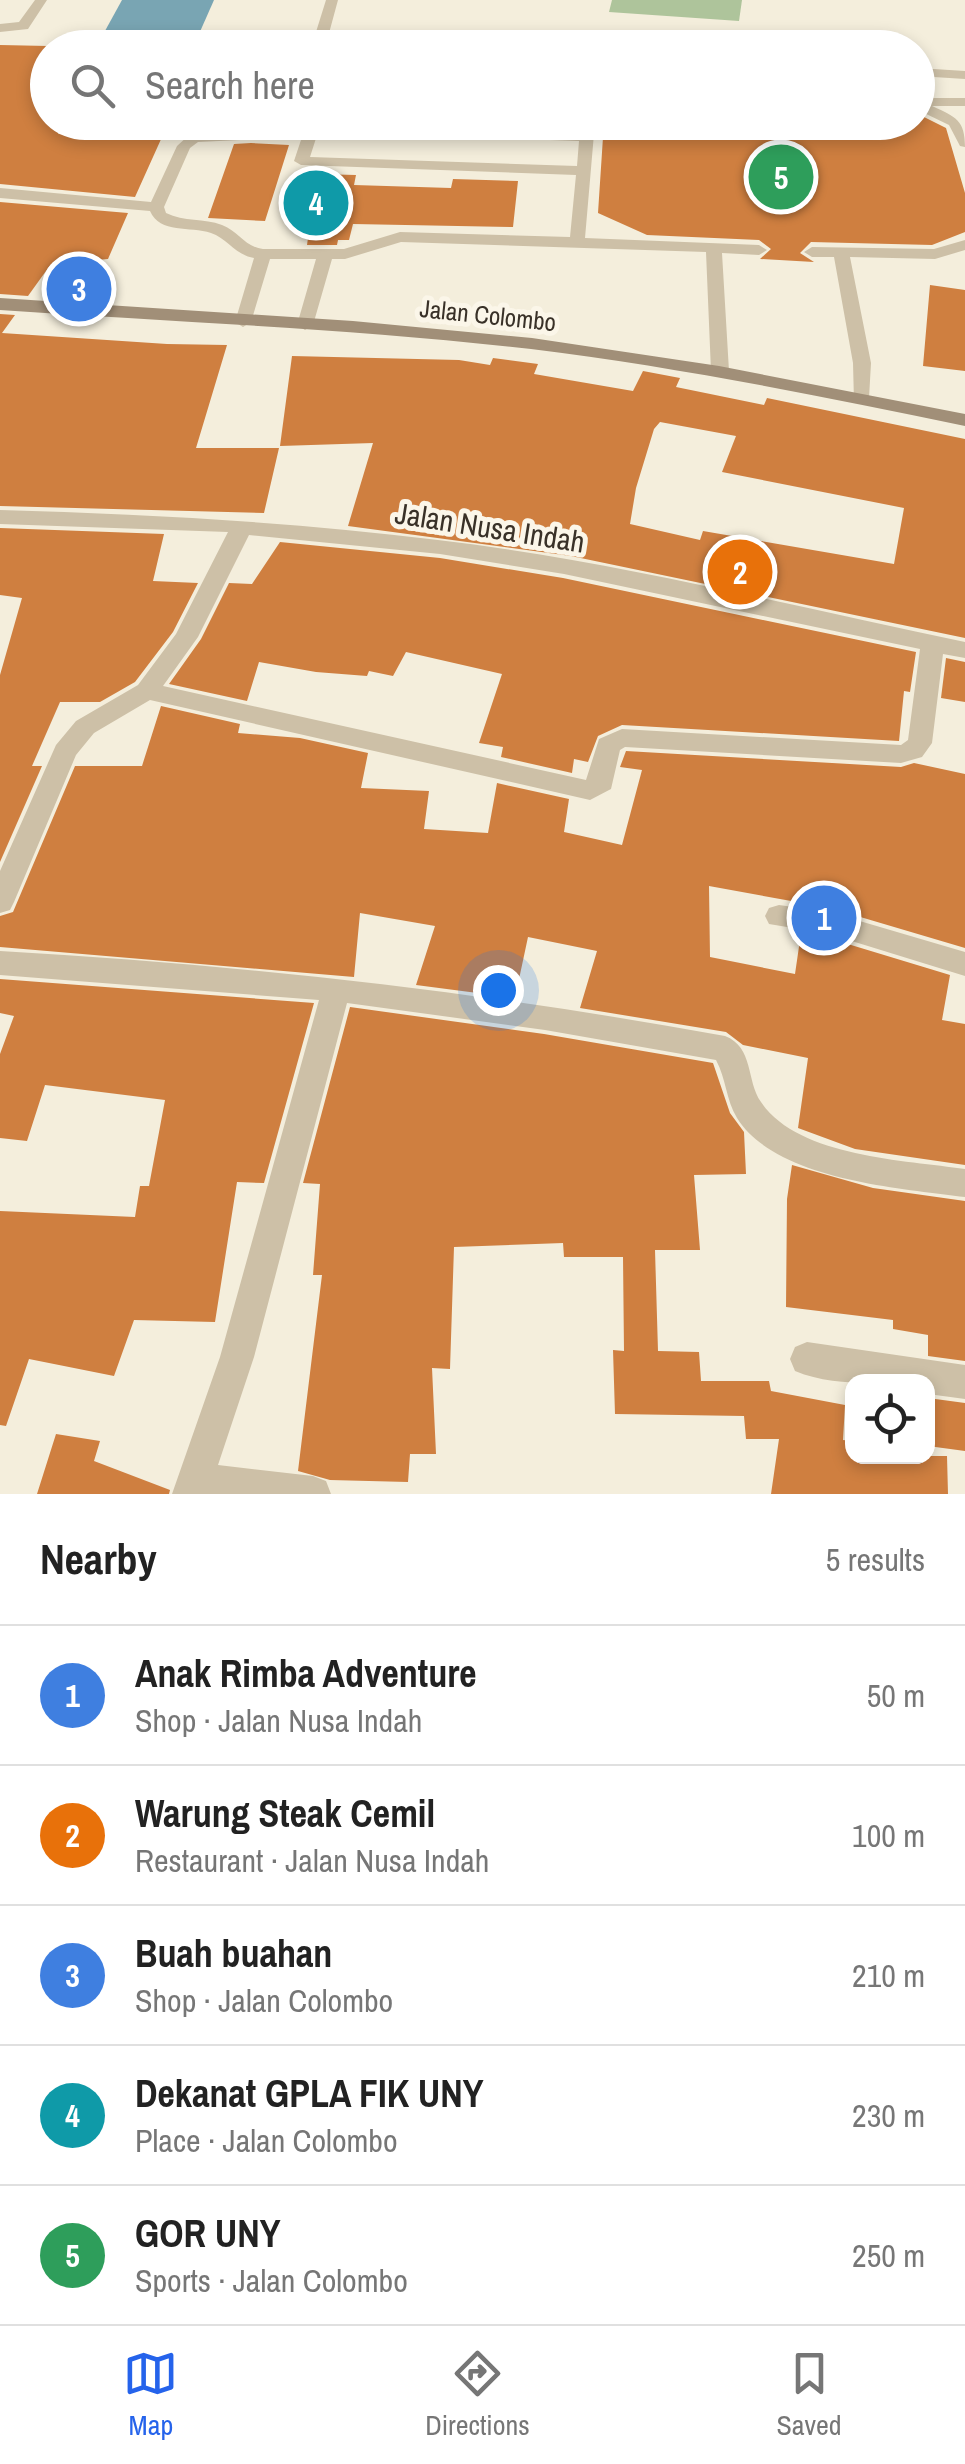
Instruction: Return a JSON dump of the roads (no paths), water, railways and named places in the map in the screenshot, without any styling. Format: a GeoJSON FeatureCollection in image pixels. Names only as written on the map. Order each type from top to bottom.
{"type":"FeatureCollection","features":[{"type":"Feature","properties":{"kind":"main road","name":"Jalan Colombo"},"geometry":{"type":"LineString","coordinates":[[0,304],[469,336],[720,371],[965,420]]}},
{"type":"Feature","properties":{"kind":"street","name":"Jalan Nusa Indah"},"geometry":{"type":"LineString","coordinates":[[0,517],[242,526],[522,559],[965,650]]}},
{"type":"Feature","properties":{"kind":"street"},"geometry":{"type":"LineString","coordinates":[[0,902],[65,751],[86,727],[147,691],[186,637],[242,526]]}},
{"type":"Feature","properties":{"kind":"street"},"geometry":{"type":"LineString","coordinates":[[147,691],[590,790],[602,782],[608,746],[622,738],[913,752],[920,743],[933,644]]}},
{"type":"Feature","properties":{"kind":"street"},"geometry":{"type":"LineString","coordinates":[[779,916],[829,923],[965,964]]}},
{"type":"Feature","properties":{"kind":"street"},"geometry":{"type":"LineString","coordinates":[[0,963],[176,974],[418,997],[725,1049],[733,1058],[748,1110],[778,1137],[827,1158],[869,1169],[965,1183]]}},
{"type":"Feature","properties":{"kind":"street"},"geometry":{"type":"LineString","coordinates":[[313,1494],[193,1487],[237,1357],[336,990]]}},
{"type":"Feature","properties":{"kind":"street"},"geometry":{"type":"LineString","coordinates":[[807,1360],[965,1382]]}},
{"type":"Feature","properties":{"kind":"lane"},"geometry":{"type":"LineString","coordinates":[[0,28],[22,26],[41,0]]}},
{"type":"Feature","properties":{"kind":"lane"},"geometry":{"type":"LineString","coordinates":[[323,30],[332,0]]}},
{"type":"Feature","properties":{"kind":"lane"},"geometry":{"type":"LineString","coordinates":[[935,73],[965,75]]}},
{"type":"Feature","properties":{"kind":"lane"},"geometry":{"type":"LineString","coordinates":[[935,103],[965,102]]}},
{"type":"Feature","properties":{"kind":"lane"},"geometry":{"type":"LineString","coordinates":[[935,112],[955,122],[965,143]]}},
{"type":"Feature","properties":{"kind":"lane"},"geometry":{"type":"LineString","coordinates":[[192,140],[184,146],[156,207],[158,216],[174,223],[218,228],[248,252],[325,256],[400,237],[759,250]]}},
{"type":"Feature","properties":{"kind":"lane"},"geometry":{"type":"LineString","coordinates":[[308,140],[301,162],[583,171]]}},
{"type":"Feature","properties":{"kind":"lane"},"geometry":{"type":"LineString","coordinates":[[577,242],[586,140]]}},
{"type":"Feature","properties":{"kind":"lane"},"geometry":{"type":"LineString","coordinates":[[0,193],[156,207]]}},
{"type":"Feature","properties":{"kind":"lane"},"geometry":{"type":"LineString","coordinates":[[812,252],[934,254],[965,245]]}},
{"type":"Feature","properties":{"kind":"lane"},"geometry":{"type":"LineString","coordinates":[[714,248],[720,371]]}},
{"type":"Feature","properties":{"kind":"lane"},"geometry":{"type":"LineString","coordinates":[[841,253],[862,363],[860,398]]}},
{"type":"Feature","properties":{"kind":"lane"},"geometry":{"type":"LineString","coordinates":[[242,322],[263,254]]}},
{"type":"Feature","properties":{"kind":"lane"},"geometry":{"type":"LineString","coordinates":[[305,325],[325,256]]}},
{"type":"Feature","properties":{"kind":"water"},"geometry":{"type":"Polygon","coordinates":[[[122,0],[214,0],[201,30],[106,30],[122,0]]]}},
{"type":"Feature","properties":{"kind":"place","name":"GOR UNY"},"geometry":{"type":"Point","coordinates":[781,177]}},
{"type":"Feature","properties":{"kind":"place","name":"Dekanat GPLA FIK UNY"},"geometry":{"type":"Point","coordinates":[316,203]}},
{"type":"Feature","properties":{"kind":"place","name":"Buah buahan"},"geometry":{"type":"Point","coordinates":[79,289]}},
{"type":"Feature","properties":{"kind":"place","name":"Warung Steak Cemil"},"geometry":{"type":"Point","coordinates":[740,572]}},
{"type":"Feature","properties":{"kind":"place","name":"Anak Rimba Adventure"},"geometry":{"type":"Point","coordinates":[824,918]}}]}
